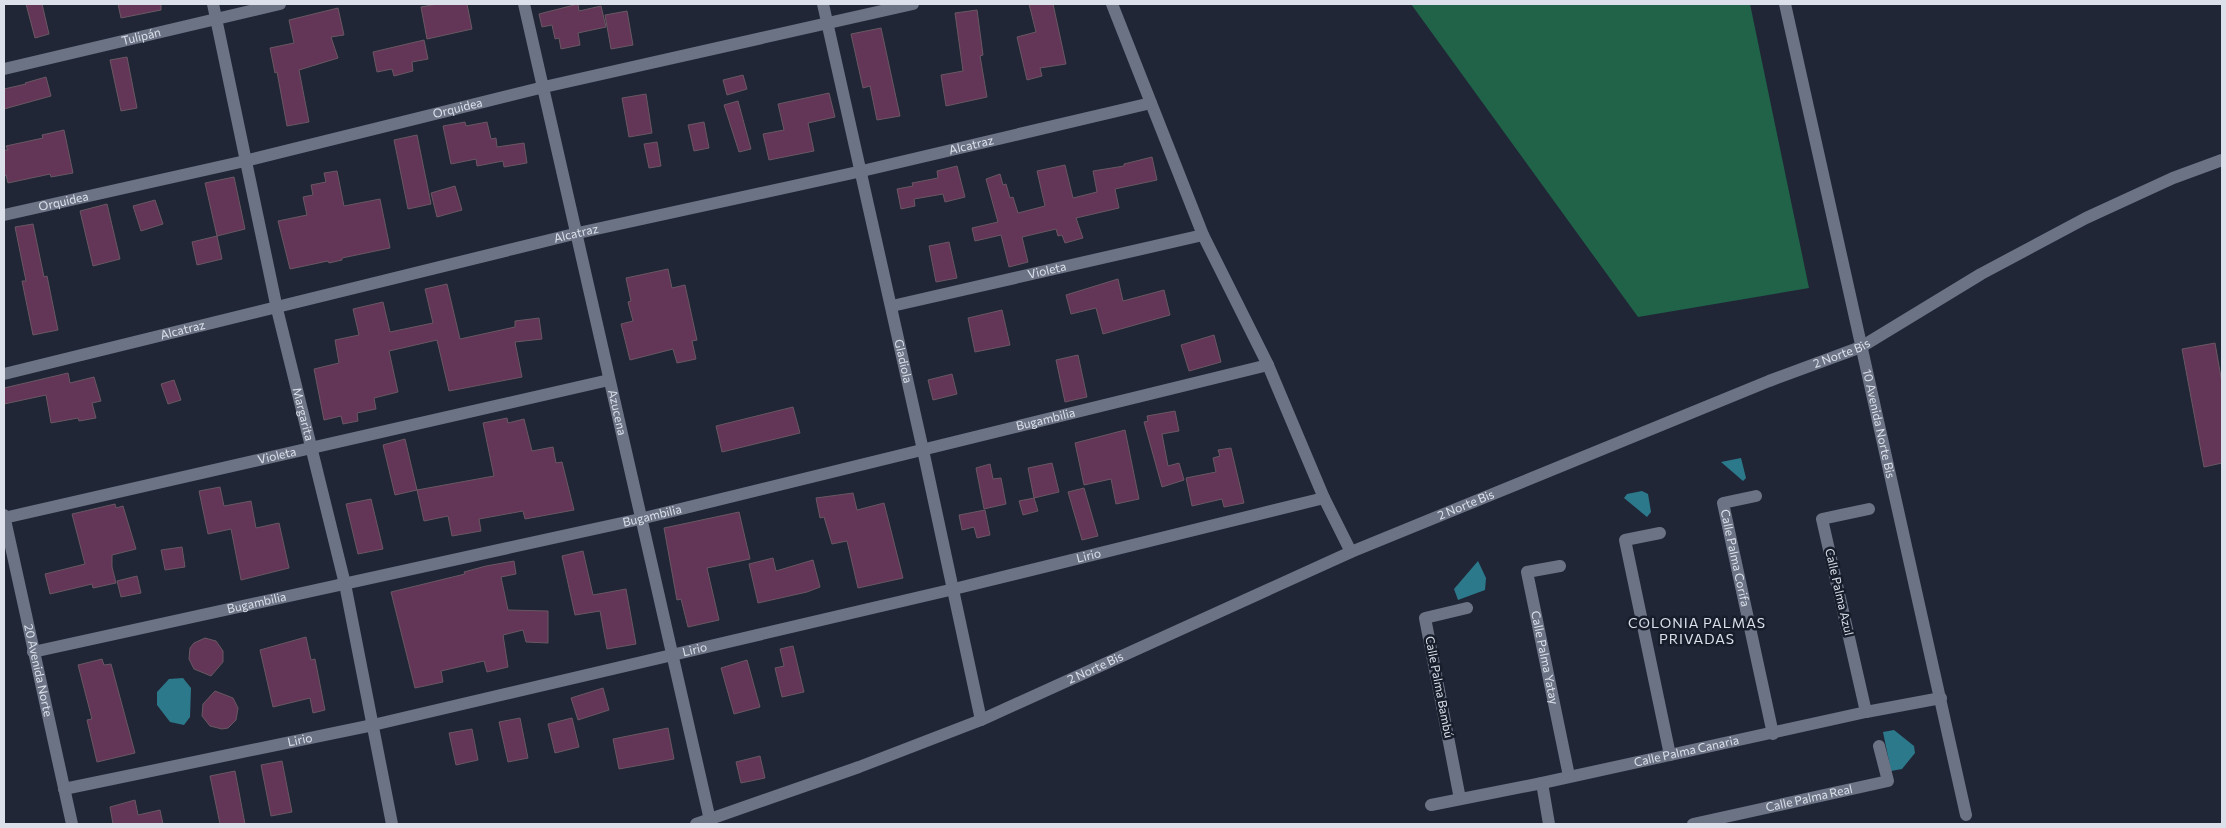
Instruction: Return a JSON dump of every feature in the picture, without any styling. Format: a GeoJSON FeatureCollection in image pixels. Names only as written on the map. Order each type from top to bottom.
{"type":"FeatureCollection","features":[{"type":"Feature","properties":{"kind":"street","name":"Margarita"},"geometry":{"type":"LineString","coordinates":[[212,4],[277,309],[344,584],[392,824]]}},
{"type":"Feature","properties":{"kind":"street","name":"Tulipán"},"geometry":{"type":"LineString","coordinates":[[4,69],[280,4]]}},
{"type":"Feature","properties":{"kind":"street","name":"Azucena"},"geometry":{"type":"LineString","coordinates":[[524,4],[578,233],[640,519],[710,820]]}},
{"type":"Feature","properties":{"kind":"street","name":"Gladiola"},"geometry":{"type":"LineString","coordinates":[[823,4],[892,306],[981,720]]}},
{"type":"Feature","properties":{"kind":"street","name":"Orquidea"},"geometry":{"type":"LineString","coordinates":[[4,215],[245,161],[544,87],[913,4]]}},
{"type":"Feature","properties":{"kind":"street"},"geometry":{"type":"LineString","coordinates":[[1112,4],[1203,235],[1268,365],[1324,498],[1351,552]]}},
{"type":"Feature","properties":{"kind":"street","name":"10 Avenida Norte Bis"},"geometry":{"type":"LineString","coordinates":[[1785,4],[1966,815]]}},
{"type":"Feature","properties":{"kind":"street","name":"Alcatraz"},"geometry":{"type":"LineString","coordinates":[[4,374],[277,309],[578,233],[862,171],[1151,103]]}},
{"type":"Feature","properties":{"kind":"street","name":"2 Norte Bis"},"geometry":{"type":"LineString","coordinates":[[696,824],[859,767],[981,720],[1351,552],[1769,381],[1861,346],[1981,274],[2086,218],[2173,178],[2222,160]]}},
{"type":"Feature","properties":{"kind":"street","name":"Violeta"},"geometry":{"type":"LineString","coordinates":[[892,306],[1203,235]]}},
{"type":"Feature","properties":{"kind":"street","name":"Bugambilia"},"geometry":{"type":"LineString","coordinates":[[33,652],[640,519],[1268,365]]}},
{"type":"Feature","properties":{"kind":"street","name":"Violeta"},"geometry":{"type":"LineString","coordinates":[[4,517],[609,380]]}},
{"type":"Feature","properties":{"kind":"street","name":"Calle Palma Corifa"},"geometry":{"type":"LineString","coordinates":[[1756,496],[1723,503],[1773,734]]}},
{"type":"Feature","properties":{"kind":"street","name":"Lirio"},"geometry":{"type":"LineString","coordinates":[[64,789],[373,725],[954,589],[1324,498]]}},
{"type":"Feature","properties":{"kind":"street","name":"Calle Palma Azul"},"geometry":{"type":"LineString","coordinates":[[1866,712],[1822,519],[1869,509]]}},
{"type":"Feature","properties":{"kind":"street","name":"20 Avenida Norte"},"geometry":{"type":"LineString","coordinates":[[4,517],[72,824]]}},
{"type":"Feature","properties":{"kind":"street"},"geometry":{"type":"LineString","coordinates":[[1660,532],[1625,540],[1670,755]]}},
{"type":"Feature","properties":{"kind":"street","name":"Calle Palma Yatay"},"geometry":{"type":"LineString","coordinates":[[1560,566],[1527,572],[1569,776]]}},
{"type":"Feature","properties":{"kind":"street","name":"Calle Palma Bambú"},"geometry":{"type":"LineString","coordinates":[[1460,799],[1425,618],[1468,608]]}},
{"type":"Feature","properties":{"kind":"street","name":"Calle Palma Canaria"},"geometry":{"type":"LineString","coordinates":[[1431,805],[1773,734],[1866,712],[1941,698]]}},
{"type":"Feature","properties":{"kind":"street","name":"Calle Palma Real"},"geometry":{"type":"LineString","coordinates":[[1693,824],[1888,781],[1879,746]]}},
{"type":"Feature","properties":{"kind":"street"},"geometry":{"type":"LineString","coordinates":[[1542,783],[1549,824]]}},
{"type":"Feature","properties":{"kind":"green space"},"geometry":{"type":"Polygon","coordinates":[[[1411,4],[1750,4],[1809,288],[1638,317],[1411,4]]]}},
{"type":"Feature","properties":{"kind":"water"},"geometry":{"type":"Polygon","coordinates":[[[1741,458],[1746,478],[1743,481],[1721,462],[1741,458]]]}},
{"type":"Feature","properties":{"kind":"water"},"geometry":{"type":"Polygon","coordinates":[[[1642,491],[1648,494],[1651,512],[1647,517],[1624,498],[1627,494],[1642,491]]]}},
{"type":"Feature","properties":{"kind":"water"},"geometry":{"type":"Polygon","coordinates":[[[1478,561],[1486,578],[1485,590],[1458,600],[1454,589],[1478,561]]]}},
{"type":"Feature","properties":{"kind":"water"},"geometry":{"type":"Polygon","coordinates":[[[183,678],[191,688],[190,717],[184,725],[170,722],[157,705],[157,692],[169,679],[183,678]]]}},
{"type":"Feature","properties":{"kind":"water"},"geometry":{"type":"Polygon","coordinates":[[[1894,730],[1914,746],[1915,753],[1902,769],[1891,771],[1883,732],[1894,730]]]}},
{"type":"Feature","properties":{"kind":"building"},"geometry":{"type":"Polygon","coordinates":[[[26,4],[42,4],[49,34],[35,38],[26,4]]]}},
{"type":"Feature","properties":{"kind":"building"},"geometry":{"type":"Polygon","coordinates":[[[118,4],[161,4],[161,10],[121,18],[118,4]]]}},
{"type":"Feature","properties":{"kind":"building"},"geometry":{"type":"Polygon","coordinates":[[[437,4],[467,4],[472,29],[427,39],[421,7],[437,4]]]}},
{"type":"Feature","properties":{"kind":"building"},"geometry":{"type":"Polygon","coordinates":[[[578,4],[579,11],[601,6],[606,27],[578,33],[580,45],[561,49],[559,38],[555,39],[552,25],[542,27],[539,14],[578,4]]]}},
{"type":"Feature","properties":{"kind":"building"},"geometry":{"type":"Polygon","coordinates":[[[1029,4],[1053,4],[1066,64],[1040,68],[1042,76],[1027,80],[1017,37],[1036,32],[1029,4]]]}},
{"type":"Feature","properties":{"kind":"building"},"geometry":{"type":"Polygon","coordinates":[[[338,8],[344,35],[331,37],[338,58],[299,70],[309,122],[287,126],[277,72],[275,73],[270,48],[294,43],[289,20],[338,8]]]}},
{"type":"Feature","properties":{"kind":"building"},"geometry":{"type":"Polygon","coordinates":[[[977,10],[983,55],[980,56],[987,97],[946,106],[941,75],[963,71],[955,13],[977,10]]]}},
{"type":"Feature","properties":{"kind":"building"},"geometry":{"type":"Polygon","coordinates":[[[627,11],[633,45],[611,49],[605,15],[627,11]]]}},
{"type":"Feature","properties":{"kind":"building"},"geometry":{"type":"Polygon","coordinates":[[[881,28],[900,116],[877,120],[870,86],[863,88],[851,34],[881,28]]]}},
{"type":"Feature","properties":{"kind":"building"},"geometry":{"type":"Polygon","coordinates":[[[424,40],[428,59],[412,62],[413,71],[394,76],[392,69],[377,72],[373,52],[424,40]]]}},
{"type":"Feature","properties":{"kind":"building"},"geometry":{"type":"Polygon","coordinates":[[[127,57],[137,108],[121,111],[110,60],[127,57]]]}},
{"type":"Feature","properties":{"kind":"building"},"geometry":{"type":"Polygon","coordinates":[[[743,75],[747,89],[727,95],[723,80],[743,75]]]}},
{"type":"Feature","properties":{"kind":"building"},"geometry":{"type":"Polygon","coordinates":[[[46,77],[51,96],[4,109],[4,89],[46,77]]]}},
{"type":"Feature","properties":{"kind":"building"},"geometry":{"type":"Polygon","coordinates":[[[829,93],[835,117],[808,123],[814,151],[769,160],[763,134],[784,130],[778,104],[829,93]]]}},
{"type":"Feature","properties":{"kind":"building"},"geometry":{"type":"Polygon","coordinates":[[[646,94],[652,133],[629,137],[622,98],[646,94]]]}},
{"type":"Feature","properties":{"kind":"building"},"geometry":{"type":"Polygon","coordinates":[[[738,101],[751,149],[739,152],[724,105],[738,101]]]}},
{"type":"Feature","properties":{"kind":"building"},"geometry":{"type":"Polygon","coordinates":[[[465,122],[466,126],[487,122],[491,139],[496,138],[497,147],[524,143],[527,163],[504,167],[503,161],[477,166],[476,159],[451,164],[443,126],[465,122]]]}},
{"type":"Feature","properties":{"kind":"building"},"geometry":{"type":"Polygon","coordinates":[[[704,122],[709,148],[694,151],[688,125],[704,122]]]}},
{"type":"Feature","properties":{"kind":"building"},"geometry":{"type":"Polygon","coordinates":[[[64,130],[73,173],[51,177],[50,174],[8,183],[6,175],[4,176],[4,150],[8,150],[6,146],[43,138],[42,135],[64,130]]]}},
{"type":"Feature","properties":{"kind":"building"},"geometry":{"type":"Polygon","coordinates":[[[417,135],[431,204],[408,209],[394,140],[417,135]]]}},
{"type":"Feature","properties":{"kind":"building"},"geometry":{"type":"Polygon","coordinates":[[[657,142],[661,166],[649,168],[644,144],[657,142]]]}},
{"type":"Feature","properties":{"kind":"building"},"geometry":{"type":"Polygon","coordinates":[[[1152,157],[1157,180],[1115,189],[1119,208],[1076,218],[1083,238],[1065,243],[1062,235],[1058,236],[1056,229],[1022,237],[1028,262],[1009,267],[1001,235],[975,241],[972,228],[998,222],[986,179],[1000,174],[1003,185],[1006,184],[1010,198],[1013,197],[1018,213],[1045,206],[1037,171],[1065,165],[1073,198],[1097,192],[1093,171],[1124,166],[1124,164],[1152,157]]]}},
{"type":"Feature","properties":{"kind":"building"},"geometry":{"type":"Polygon","coordinates":[[[957,166],[965,197],[945,202],[943,194],[914,199],[915,206],[901,209],[897,189],[913,186],[912,183],[938,178],[937,171],[957,166]]]}},
{"type":"Feature","properties":{"kind":"building"},"geometry":{"type":"Polygon","coordinates":[[[337,171],[344,206],[380,199],[390,248],[342,258],[342,260],[329,263],[328,261],[290,269],[278,221],[307,215],[303,197],[313,195],[311,185],[326,182],[324,173],[337,171]]]}},
{"type":"Feature","properties":{"kind":"building"},"geometry":{"type":"Polygon","coordinates":[[[234,177],[245,229],[217,236],[205,183],[234,177]]]}},
{"type":"Feature","properties":{"kind":"building"},"geometry":{"type":"Polygon","coordinates":[[[455,186],[462,210],[437,217],[431,193],[455,186]]]}},
{"type":"Feature","properties":{"kind":"building"},"geometry":{"type":"Polygon","coordinates":[[[155,200],[163,224],[141,231],[133,206],[155,200]]]}},
{"type":"Feature","properties":{"kind":"building"},"geometry":{"type":"Polygon","coordinates":[[[107,204],[120,259],[93,266],[80,211],[107,204]]]}},
{"type":"Feature","properties":{"kind":"building"},"geometry":{"type":"Polygon","coordinates":[[[33,224],[44,277],[47,276],[58,330],[33,335],[22,281],[26,281],[15,227],[33,224]]]}},
{"type":"Feature","properties":{"kind":"building"},"geometry":{"type":"Polygon","coordinates":[[[217,236],[222,259],[197,265],[192,242],[217,236]]]}},
{"type":"Feature","properties":{"kind":"building"},"geometry":{"type":"Polygon","coordinates":[[[949,242],[957,278],[936,282],[929,246],[949,242]]]}},
{"type":"Feature","properties":{"kind":"building"},"geometry":{"type":"Polygon","coordinates":[[[668,269],[672,288],[685,285],[697,340],[692,341],[696,359],[677,363],[673,349],[630,360],[621,324],[633,321],[628,302],[631,301],[626,278],[668,269]]]}},
{"type":"Feature","properties":{"kind":"building"},"geometry":{"type":"Polygon","coordinates":[[[1118,279],[1123,301],[1164,290],[1170,315],[1103,334],[1096,308],[1071,314],[1066,295],[1118,279]]]}},
{"type":"Feature","properties":{"kind":"building"},"geometry":{"type":"Polygon","coordinates":[[[447,284],[460,339],[515,327],[515,321],[539,318],[542,339],[515,342],[522,377],[449,391],[437,340],[389,351],[398,392],[374,398],[376,409],[357,413],[358,421],[343,424],[341,416],[324,420],[314,369],[339,363],[335,340],[359,335],[353,309],[383,302],[390,332],[433,323],[425,289],[447,284]]]}},
{"type":"Feature","properties":{"kind":"building"},"geometry":{"type":"Polygon","coordinates":[[[1002,310],[1010,345],[975,352],[968,318],[1002,310]]]}},
{"type":"Feature","properties":{"kind":"building"},"geometry":{"type":"Polygon","coordinates":[[[1214,335],[1221,362],[1189,371],[1181,345],[1214,335]]]}},
{"type":"Feature","properties":{"kind":"building"},"geometry":{"type":"Polygon","coordinates":[[[2215,343],[2222,383],[2222,463],[2204,467],[2182,349],[2215,343]]]}},
{"type":"Feature","properties":{"kind":"building"},"geometry":{"type":"Polygon","coordinates":[[[1078,355],[1087,397],[1065,402],[1056,360],[1078,355]]]}},
{"type":"Feature","properties":{"kind":"building"},"geometry":{"type":"Polygon","coordinates":[[[68,373],[70,383],[94,377],[101,401],[92,403],[96,418],[79,421],[78,418],[51,423],[46,395],[4,404],[4,388],[68,373]]]}},
{"type":"Feature","properties":{"kind":"building"},"geometry":{"type":"Polygon","coordinates":[[[952,374],[957,394],[933,400],[928,380],[952,374]]]}},
{"type":"Feature","properties":{"kind":"building"},"geometry":{"type":"Polygon","coordinates":[[[174,380],[181,400],[168,404],[161,384],[174,380]]]}},
{"type":"Feature","properties":{"kind":"building"},"geometry":{"type":"Polygon","coordinates":[[[793,407],[800,433],[722,452],[716,426],[793,407]]]}},
{"type":"Feature","properties":{"kind":"building"},"geometry":{"type":"Polygon","coordinates":[[[1175,411],[1179,431],[1162,434],[1168,466],[1179,463],[1184,480],[1162,487],[1144,422],[1148,421],[1147,416],[1175,411]]]}},
{"type":"Feature","properties":{"kind":"building"},"geometry":{"type":"Polygon","coordinates":[[[507,418],[508,423],[524,419],[532,451],[553,447],[556,463],[562,462],[574,510],[525,519],[523,511],[479,519],[481,531],[452,536],[448,516],[424,521],[417,490],[494,476],[483,423],[507,418]]]}},
{"type":"Feature","properties":{"kind":"building"},"geometry":{"type":"Polygon","coordinates":[[[1125,430],[1139,499],[1116,504],[1111,479],[1084,485],[1075,443],[1125,430]]]}},
{"type":"Feature","properties":{"kind":"building"},"geometry":{"type":"Polygon","coordinates":[[[405,439],[417,490],[395,495],[383,445],[405,439]]]}},
{"type":"Feature","properties":{"kind":"building"},"geometry":{"type":"Polygon","coordinates":[[[1231,448],[1244,503],[1224,507],[1222,499],[1192,506],[1186,478],[1216,472],[1213,458],[1220,456],[1218,450],[1231,448]]]}},
{"type":"Feature","properties":{"kind":"building"},"geometry":{"type":"Polygon","coordinates":[[[1052,463],[1059,492],[1034,498],[1028,468],[1052,463]]]}},
{"type":"Feature","properties":{"kind":"building"},"geometry":{"type":"Polygon","coordinates":[[[990,464],[993,479],[1001,478],[1006,504],[984,509],[976,468],[990,464]]]}},
{"type":"Feature","properties":{"kind":"building"},"geometry":{"type":"Polygon","coordinates":[[[220,487],[224,506],[251,501],[256,528],[279,523],[289,568],[241,580],[231,529],[208,534],[199,491],[220,487]]]}},
{"type":"Feature","properties":{"kind":"building"},"geometry":{"type":"Polygon","coordinates":[[[1084,488],[1098,536],[1082,540],[1068,492],[1084,488]]]}},
{"type":"Feature","properties":{"kind":"building"},"geometry":{"type":"Polygon","coordinates":[[[853,493],[857,510],[884,503],[903,578],[858,588],[847,541],[832,544],[824,517],[820,518],[816,498],[853,493]]]}},
{"type":"Feature","properties":{"kind":"building"},"geometry":{"type":"Polygon","coordinates":[[[1034,498],[1038,511],[1023,515],[1019,501],[1034,498]]]}},
{"type":"Feature","properties":{"kind":"building"},"geometry":{"type":"Polygon","coordinates":[[[371,499],[383,549],[358,554],[346,504],[371,499]]]}},
{"type":"Feature","properties":{"kind":"building"},"geometry":{"type":"Polygon","coordinates":[[[115,504],[116,508],[123,506],[136,549],[112,555],[112,567],[116,583],[93,588],[92,584],[50,594],[45,574],[85,564],[72,514],[115,504]]]}},
{"type":"Feature","properties":{"kind":"building"},"geometry":{"type":"Polygon","coordinates":[[[985,510],[990,535],[977,538],[974,527],[962,530],[959,515],[985,510]]]}},
{"type":"Feature","properties":{"kind":"building"},"geometry":{"type":"Polygon","coordinates":[[[739,512],[750,559],[707,568],[719,620],[688,627],[681,599],[677,600],[664,528],[739,512]]]}},
{"type":"Feature","properties":{"kind":"building"},"geometry":{"type":"Polygon","coordinates":[[[182,547],[185,567],[165,570],[161,550],[182,547]]]}},
{"type":"Feature","properties":{"kind":"building"},"geometry":{"type":"Polygon","coordinates":[[[583,551],[593,595],[626,589],[636,644],[607,649],[600,611],[575,615],[562,556],[583,551]]]}},
{"type":"Feature","properties":{"kind":"building"},"geometry":{"type":"Polygon","coordinates":[[[773,558],[776,571],[813,560],[820,587],[807,592],[758,603],[749,564],[773,558]]]}},
{"type":"Feature","properties":{"kind":"building"},"geometry":{"type":"Polygon","coordinates":[[[514,561],[516,574],[501,577],[508,610],[548,611],[548,643],[526,642],[523,630],[503,635],[508,667],[487,672],[484,661],[441,671],[443,682],[415,688],[391,592],[465,574],[464,572],[486,566],[514,561]]]}},
{"type":"Feature","properties":{"kind":"building"},"geometry":{"type":"Polygon","coordinates":[[[137,576],[141,593],[121,597],[117,581],[137,576]]]}},
{"type":"Feature","properties":{"kind":"building"},"geometry":{"type":"Polygon","coordinates":[[[306,637],[311,660],[315,659],[325,710],[313,713],[310,698],[273,707],[260,650],[306,637]]]}},
{"type":"Feature","properties":{"kind":"building"},"geometry":{"type":"Polygon","coordinates":[[[205,638],[216,641],[223,651],[223,662],[211,676],[194,669],[189,659],[190,648],[194,643],[205,638]]]}},
{"type":"Feature","properties":{"kind":"building"},"geometry":{"type":"Polygon","coordinates":[[[793,646],[804,692],[782,697],[775,668],[784,666],[780,649],[793,646]]]}},
{"type":"Feature","properties":{"kind":"building"},"geometry":{"type":"Polygon","coordinates":[[[102,659],[104,665],[111,664],[135,753],[97,762],[87,720],[92,719],[78,665],[102,659]]]}},
{"type":"Feature","properties":{"kind":"building"},"geometry":{"type":"Polygon","coordinates":[[[747,660],[760,707],[734,714],[721,668],[747,660]]]}},
{"type":"Feature","properties":{"kind":"building"},"geometry":{"type":"Polygon","coordinates":[[[603,688],[609,710],[578,720],[571,698],[603,688]]]}},
{"type":"Feature","properties":{"kind":"building"},"geometry":{"type":"Polygon","coordinates":[[[215,691],[233,698],[238,708],[236,720],[228,728],[222,729],[210,726],[202,716],[203,704],[215,691]]]}},
{"type":"Feature","properties":{"kind":"building"},"geometry":{"type":"Polygon","coordinates":[[[520,718],[528,758],[508,762],[499,722],[520,718]]]}},
{"type":"Feature","properties":{"kind":"building"},"geometry":{"type":"Polygon","coordinates":[[[572,718],[579,747],[555,753],[548,724],[572,718]]]}},
{"type":"Feature","properties":{"kind":"building"},"geometry":{"type":"Polygon","coordinates":[[[668,728],[674,759],[619,769],[613,739],[668,728]]]}},
{"type":"Feature","properties":{"kind":"building"},"geometry":{"type":"Polygon","coordinates":[[[472,729],[478,760],[456,765],[449,733],[472,729]]]}},
{"type":"Feature","properties":{"kind":"building"},"geometry":{"type":"Polygon","coordinates":[[[760,756],[765,778],[741,783],[736,762],[760,756]]]}},
{"type":"Feature","properties":{"kind":"building"},"geometry":{"type":"Polygon","coordinates":[[[282,761],[292,812],[271,816],[261,765],[282,761]]]}},
{"type":"Feature","properties":{"kind":"building"},"geometry":{"type":"Polygon","coordinates":[[[235,771],[245,824],[220,824],[210,776],[235,771]]]}},
{"type":"Feature","properties":{"kind":"building"},"geometry":{"type":"Polygon","coordinates":[[[135,800],[138,815],[160,810],[163,824],[113,824],[110,807],[135,800]]]}},
{"type":"Feature","properties":{"kind":"district","name":"COLONIA PALMAS PRIVADAS"},"geometry":{"type":"Point","coordinates":[1697,632]}}]}
